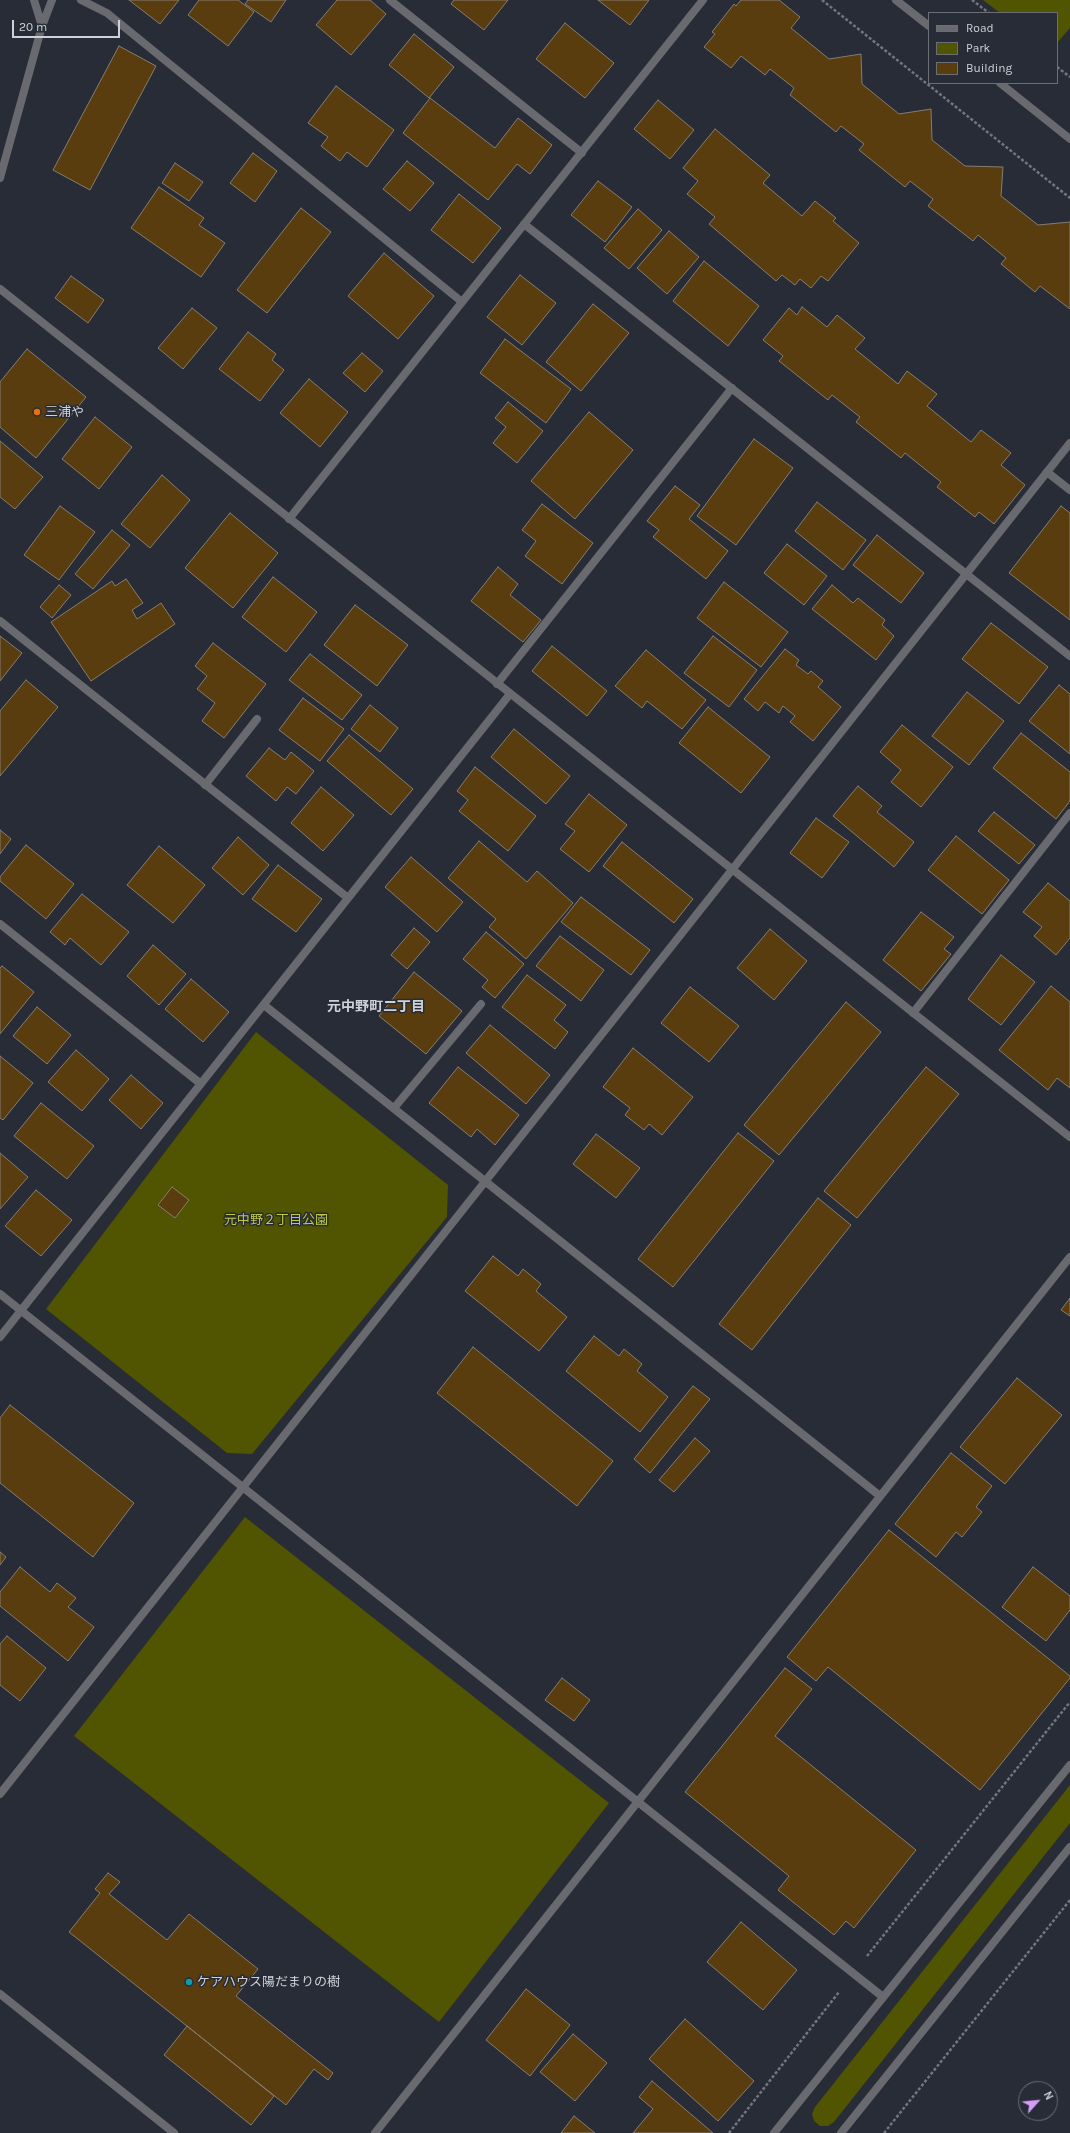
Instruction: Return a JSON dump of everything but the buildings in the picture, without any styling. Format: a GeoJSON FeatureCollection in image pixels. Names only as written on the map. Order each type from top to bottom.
{"type":"FeatureCollection","features":[{"type":"Feature","properties":{"kind":"street"},"geometry":{"type":"LineString","coordinates":[[34,0],[42,26]]}},
{"type":"Feature","properties":{"kind":"street"},"geometry":{"type":"LineString","coordinates":[[0,178],[42,26],[52,0]]}},
{"type":"Feature","properties":{"kind":"street"},"geometry":{"type":"LineString","coordinates":[[81,0],[107,13],[462,302]]}},
{"type":"Feature","properties":{"kind":"street"},"geometry":{"type":"LineString","coordinates":[[390,0],[582,153]]}},
{"type":"Feature","properties":{"kind":"street"},"geometry":{"type":"LineString","coordinates":[[289,518],[704,0]]}},
{"type":"Feature","properties":{"kind":"street"},"geometry":{"type":"LineString","coordinates":[[896,0],[928,25]]}},
{"type":"Feature","properties":{"kind":"street"},"geometry":{"type":"LineString","coordinates":[[1001,84],[1070,139]]}},
{"type":"Feature","properties":{"kind":"street"},"geometry":{"type":"LineString","coordinates":[[524,224],[1070,656]]}},
{"type":"Feature","properties":{"kind":"street"},"geometry":{"type":"LineString","coordinates":[[0,290],[1070,1137]]}},
{"type":"Feature","properties":{"kind":"street"},"geometry":{"type":"LineString","coordinates":[[498,684],[732,388]]}},
{"type":"Feature","properties":{"kind":"street"},"geometry":{"type":"LineString","coordinates":[[0,1794],[1070,443]]}},
{"type":"Feature","properties":{"kind":"street"},"geometry":{"type":"LineString","coordinates":[[1047,472],[1070,490]]}},
{"type":"Feature","properties":{"kind":"street"},"geometry":{"type":"LineString","coordinates":[[0,621],[348,898]]}},
{"type":"Feature","properties":{"kind":"street"},"geometry":{"type":"LineString","coordinates":[[0,1338],[510,694]]}},
{"type":"Feature","properties":{"kind":"street"},"geometry":{"type":"LineString","coordinates":[[205,785],[257,719]]}},
{"type":"Feature","properties":{"kind":"street"},"geometry":{"type":"LineString","coordinates":[[913,1012],[1070,813]]}},
{"type":"Feature","properties":{"kind":"street"},"geometry":{"type":"LineString","coordinates":[[0,924],[201,1084]]}},
{"type":"Feature","properties":{"kind":"street"},"geometry":{"type":"LineString","coordinates":[[394,1108],[481,1004]]}},
{"type":"Feature","properties":{"kind":"street"},"geometry":{"type":"LineString","coordinates":[[264,1005],[880,1496]]}},
{"type":"Feature","properties":{"kind":"street"},"geometry":{"type":"LineString","coordinates":[[375,2133],[1070,1257]]}},
{"type":"Feature","properties":{"kind":"street"},"geometry":{"type":"LineString","coordinates":[[0,1294],[883,1997]]}},
{"type":"Feature","properties":{"kind":"street"},"geometry":{"type":"LineString","coordinates":[[774,2133],[1070,1765]]}},
{"type":"Feature","properties":{"kind":"street"},"geometry":{"type":"LineString","coordinates":[[840,2133],[1070,1847]]}},
{"type":"Feature","properties":{"kind":"street"},"geometry":{"type":"LineString","coordinates":[[0,1994],[174,2133]]}},
{"type":"Feature","properties":{"kind":"path"},"geometry":{"type":"LineString","coordinates":[[822,0],[1070,198]]}},
{"type":"Feature","properties":{"kind":"path"},"geometry":{"type":"LineString","coordinates":[[972,0],[988,12]]}},
{"type":"Feature","properties":{"kind":"path"},"geometry":{"type":"LineString","coordinates":[[1058,68],[1070,77]]}},
{"type":"Feature","properties":{"kind":"path"},"geometry":{"type":"LineString","coordinates":[[729,2133],[854,1973],[1070,1702]]}},
{"type":"Feature","properties":{"kind":"path"},"geometry":{"type":"LineString","coordinates":[[884,2133],[1070,1900]]}},
{"type":"Feature","properties":{"kind":"green space"},"geometry":{"type":"Polygon","coordinates":[[[983,0],[1070,0],[1070,28],[1058,42],[1058,12],[999,12],[983,0]]]}},
{"type":"Feature","properties":{"kind":"green space","name":"元中野２丁目公園"},"geometry":{"type":"Polygon","coordinates":[[[256,1032],[448,1185],[447,1217],[252,1454],[227,1453],[46,1309],[256,1032]]]}},
{"type":"Feature","properties":{"kind":"green space"},"geometry":{"type":"Polygon","coordinates":[[[245,1517],[609,1803],[439,2022],[74,1736],[245,1517]]]}},
{"type":"Feature","properties":{"kind":"green space"},"geometry":{"type":"Polygon","coordinates":[[[1070,1785],[1070,1823],[834,2122],[828,2126],[820,2126],[814,2121],[812,2114],[815,2107],[1070,1785]]]}},
{"type":"Feature","properties":{"kind":"place","name":"三浦や"},"geometry":{"type":"Point","coordinates":[37,412]}},
{"type":"Feature","properties":{"kind":"place","name":"ケアハウス陽だまりの樹"},"geometry":{"type":"Point","coordinates":[189,1982]}},
{"type":"Feature","properties":{"kind":"district","name":"元中野町二丁目"},"geometry":{"type":"Point","coordinates":[376,1007]}}]}
